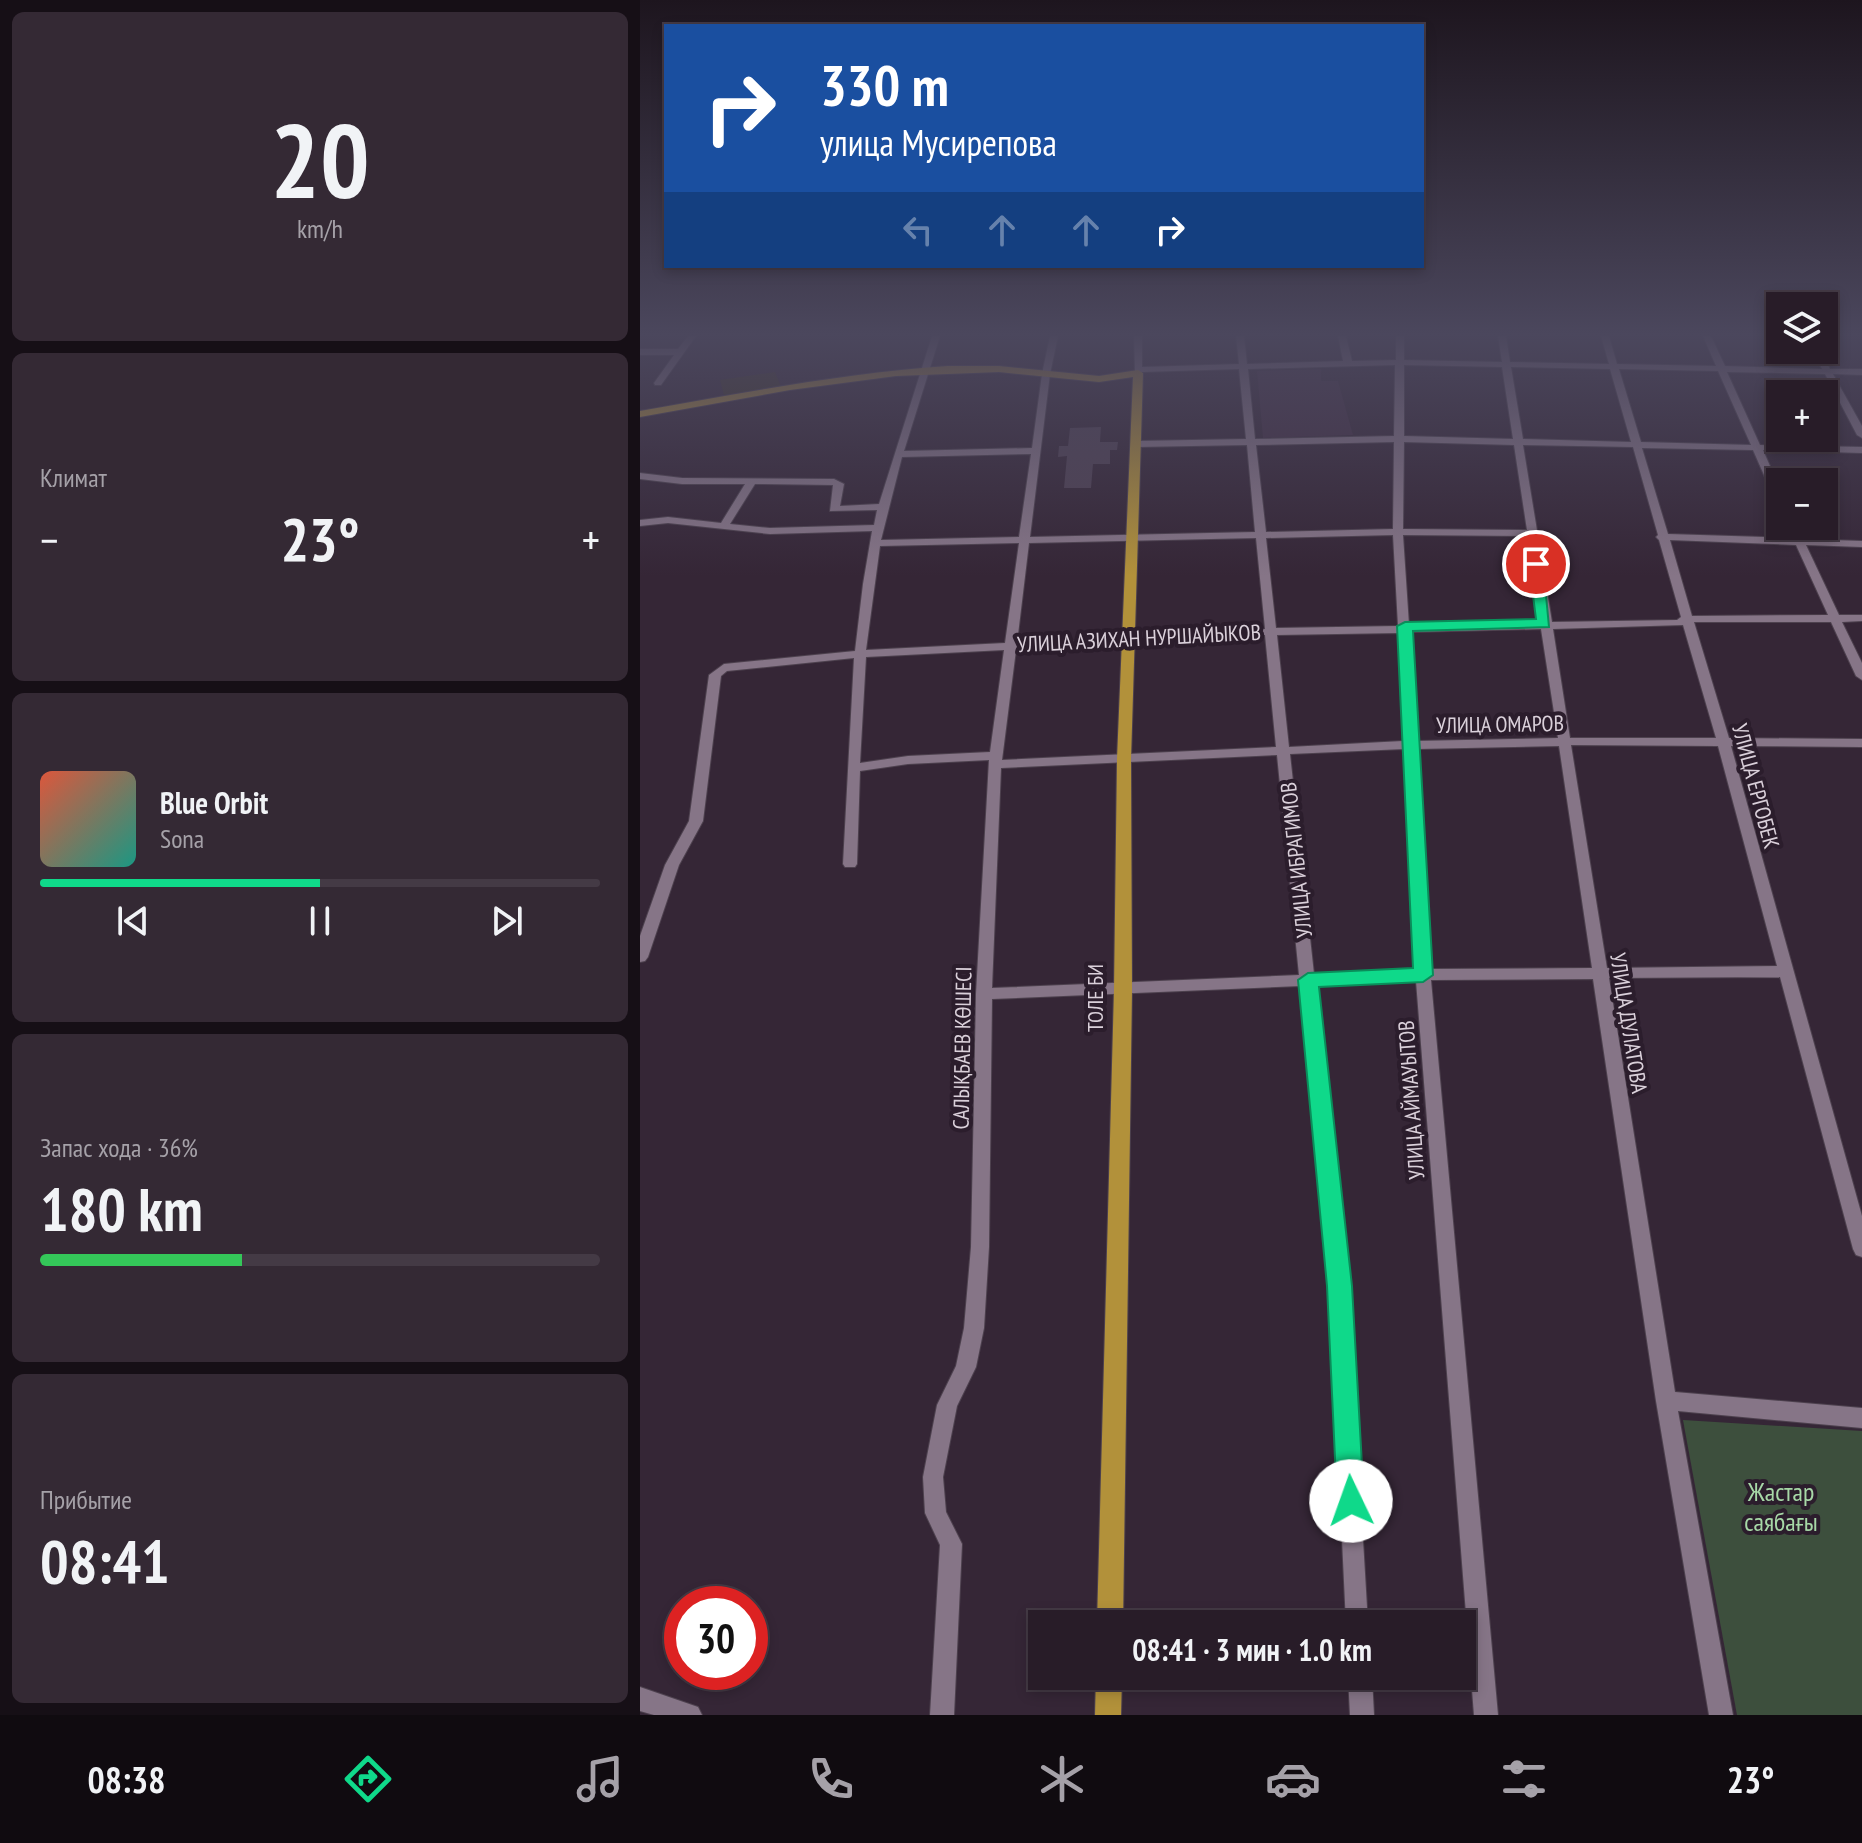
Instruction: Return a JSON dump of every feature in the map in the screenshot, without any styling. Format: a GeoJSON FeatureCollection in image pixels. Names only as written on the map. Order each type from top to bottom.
{"type":"FeatureCollection","features":[{"type":"Feature","properties":{"kind":"main road","name":"ТОЛЕ БИ"},"geometry":{"type":"LineString","coordinates":[[1110,1610],[1123,990],[1124,759],[1137,416]]}},
{"type":"Feature","properties":{"kind":"main road"},"geometry":{"type":"LineString","coordinates":[[1108,1715],[1109,1690]]}},
{"type":"Feature","properties":{"kind":"street"},"geometry":{"type":"LineString","coordinates":[[850,864],[859,655],[875,543],[912,416]]}},
{"type":"Feature","properties":{"kind":"street","name":"САЛЫҚБАЕВ КӨШЕСІ"},"geometry":{"type":"LineString","coordinates":[[942,1715],[951,1544],[936,1513],[933,1477],[947,1405],[966,1367],[974,1328],[980,1247],[984,994],[995,760],[1041,416]]}},
{"type":"Feature","properties":{"kind":"street","name":"УЛИЦА ИБРАГИМОВ"},"geometry":{"type":"LineString","coordinates":[[1248,416],[1339,1286],[1356,1610]]}},
{"type":"Feature","properties":{"kind":"street","name":"УЛИЦА АЙМАУЫТОВ"},"geometry":{"type":"LineString","coordinates":[[1400,416],[1398,532],[1423,975],[1486,1715]]}},
{"type":"Feature","properties":{"kind":"street","name":"УЛИЦА ДУЛАТОВА"},"geometry":{"type":"LineString","coordinates":[[1514,416],[1544,624],[1567,743],[1598,973],[1666,1401],[1721,1715]]}},
{"type":"Feature","properties":{"kind":"street","name":"УЛИЦА ЕРГОБЕК"},"geometry":{"type":"LineString","coordinates":[[1628,416],[1723,741],[1862,1249]]}},
{"type":"Feature","properties":{"kind":"street"},"geometry":{"type":"LineString","coordinates":[[1742,416],[1766,469]]}},
{"type":"Feature","properties":{"kind":"street"},"geometry":{"type":"LineString","coordinates":[[1852,416],[1862,435]]}},
{"type":"Feature","properties":{"kind":"street"},"geometry":{"type":"LineString","coordinates":[[1136,444],[1401,439],[1862,450]]}},
{"type":"Feature","properties":{"kind":"street"},"geometry":{"type":"LineString","coordinates":[[900,454],[1036,451]]}},
{"type":"Feature","properties":{"kind":"street"},"geometry":{"type":"LineString","coordinates":[[645,476],[682,481],[834,482],[839,484],[834,509],[885,507]]}},
{"type":"Feature","properties":{"kind":"street"},"geometry":{"type":"LineString","coordinates":[[723,527],[752,481]]}},
{"type":"Feature","properties":{"kind":"street"},"geometry":{"type":"LineString","coordinates":[[640,523],[668,520],[770,531],[879,528]]}},
{"type":"Feature","properties":{"kind":"street"},"geometry":{"type":"LineString","coordinates":[[875,543],[1398,532],[1532,533]]}},
{"type":"Feature","properties":{"kind":"street"},"geometry":{"type":"LineString","coordinates":[[1661,537],[1862,544]]}},
{"type":"Feature","properties":{"kind":"street"},"geometry":{"type":"LineString","coordinates":[[1798,541],[1862,676]]}},
{"type":"Feature","properties":{"kind":"street","name":"УЛИЦА АЗИХАН НУРШАЙЫКОВ"},"geometry":{"type":"LineString","coordinates":[[640,957],[672,865],[696,821],[715,675],[734,666],[1009,645],[1104,643],[1122,641],[1128,635],[1405,626],[1679,623],[1687,619],[1862,618]]}},
{"type":"Feature","properties":{"kind":"street","name":"УЛИЦА ОМАРОВ"},"geometry":{"type":"LineString","coordinates":[[854,768],[908,760],[1124,759],[1410,745],[1723,741],[1862,743]]}},
{"type":"Feature","properties":{"kind":"street"},"geometry":{"type":"LineString","coordinates":[[984,994],[1423,975],[1785,971]]}},
{"type":"Feature","properties":{"kind":"street"},"geometry":{"type":"LineString","coordinates":[[1666,1401],[1862,1418]]}},
{"type":"Feature","properties":{"kind":"street"},"geometry":{"type":"LineString","coordinates":[[1361,1690],[1362,1715]]}},
{"type":"Feature","properties":{"kind":"street"},"geometry":{"type":"LineString","coordinates":[[640,1699],[690,1715]]}},
{"type":"Feature","properties":{"kind":"shaded area"},"geometry":{"type":"Polygon","coordinates":[[[1261,416],[1348,416],[1353,435],[1263,438],[1261,416]]]}},
{"type":"Feature","properties":{"kind":"green space","name":"Жастар саябағы"},"geometry":{"type":"Polygon","coordinates":[[[1683,1420],[1862,1431],[1862,1715],[1737,1715],[1683,1420]]]}},
{"type":"Feature","properties":{"kind":"building"},"geometry":{"type":"Polygon","coordinates":[[[1101,427],[1100,442],[1118,442],[1117,450],[1110,450],[1110,464],[1093,464],[1091,488],[1064,488],[1067,456],[1058,457],[1059,446],[1068,446],[1070,428],[1101,427]]]}},
{"type":"Feature","properties":{"kind":"route"},"geometry":{"type":"LineString","coordinates":[[1351,1501],[1339,1286],[1308,980],[1423,975],[1405,626],[1544,624],[1536,564]]}}]}
